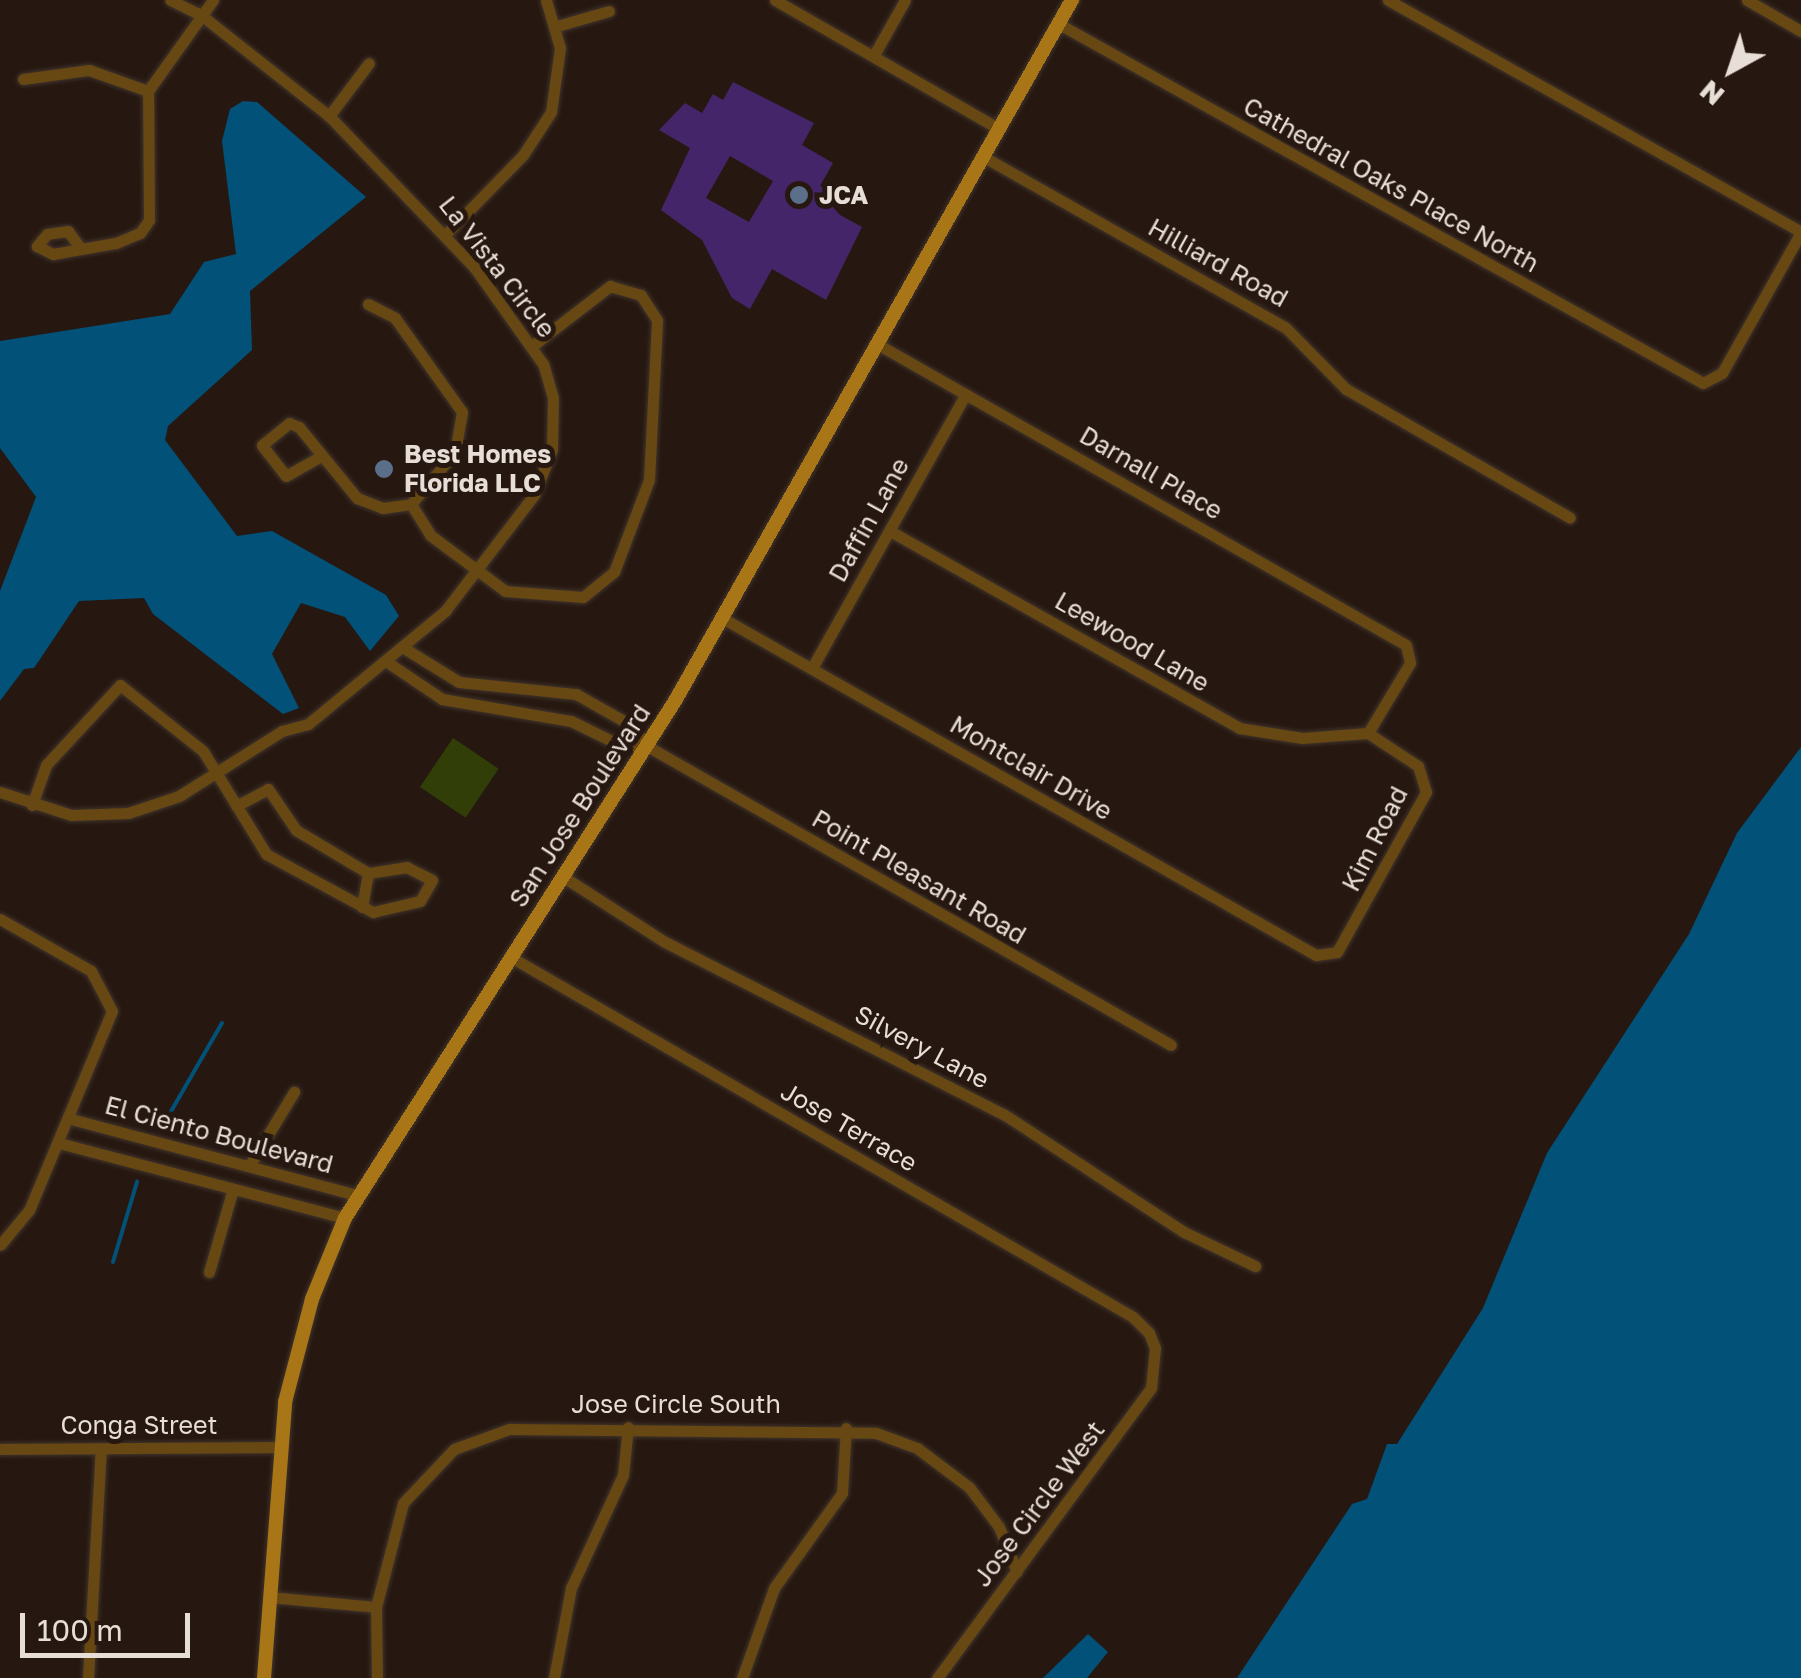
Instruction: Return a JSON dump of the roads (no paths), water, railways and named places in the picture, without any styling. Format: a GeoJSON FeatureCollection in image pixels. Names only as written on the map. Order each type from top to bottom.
{"type":"FeatureCollection","features":[{"type":"Feature","properties":{"kind":"main road","name":"San Jose Boulevard"},"geometry":{"type":"LineString","coordinates":[[264,1678],[279,1447],[301,1336],[356,1195],[647,746],[724,618],[1072,0]]}},
{"type":"Feature","properties":{"kind":"street","name":"La Vista Circle"},"geometry":{"type":"LineString","coordinates":[[0,792],[32,805],[86,816],[128,813],[219,774],[282,731],[308,724],[407,650],[476,571],[534,494],[552,449],[553,398],[532,346],[446,234],[328,116],[201,15],[170,0]]}},
{"type":"Feature","properties":{"kind":"street"},"geometry":{"type":"LineString","coordinates":[[81,249],[133,237],[149,220],[148,90],[213,0]]}},
{"type":"Feature","properties":{"kind":"street"},"geometry":{"type":"LineString","coordinates":[[446,234],[547,120],[560,76],[557,26],[546,0]]}},
{"type":"Feature","properties":{"kind":"street"},"geometry":{"type":"LineString","coordinates":[[775,0],[1000,130]]}},
{"type":"Feature","properties":{"kind":"street"},"geometry":{"type":"LineString","coordinates":[[874,55],[905,0]]}},
{"type":"Feature","properties":{"kind":"street"},"geometry":{"type":"LineString","coordinates":[[1388,0],[1801,232]]}},
{"type":"Feature","properties":{"kind":"street"},"geometry":{"type":"LineString","coordinates":[[1747,0],[1801,30]]}},
{"type":"Feature","properties":{"kind":"street"},"geometry":{"type":"LineString","coordinates":[[557,26],[610,12]]}},
{"type":"Feature","properties":{"kind":"street","name":"Cathedral Oaks Place North"},"geometry":{"type":"LineString","coordinates":[[1059,24],[1702,384],[1722,373],[1801,232]]}},
{"type":"Feature","properties":{"kind":"street"},"geometry":{"type":"LineString","coordinates":[[328,116],[369,63]]}},
{"type":"Feature","properties":{"kind":"street"},"geometry":{"type":"LineString","coordinates":[[22,79],[89,70],[148,90]]}},
{"type":"Feature","properties":{"kind":"street","name":"Hilliard Road"},"geometry":{"type":"LineString","coordinates":[[984,157],[1286,328],[1346,389],[1570,518]]}},
{"type":"Feature","properties":{"kind":"street"},"geometry":{"type":"LineString","coordinates":[[411,504],[425,530],[505,591],[570,598],[594,593],[623,558],[650,470],[657,320],[641,295],[610,286],[594,292],[532,346]]}},
{"type":"Feature","properties":{"kind":"street"},"geometry":{"type":"LineString","coordinates":[[321,456],[286,476],[262,445],[289,423],[370,506],[411,504],[454,452],[462,412],[394,318],[368,304]]}},
{"type":"Feature","properties":{"kind":"street","name":"Darnall Place"},"geometry":{"type":"LineString","coordinates":[[879,345],[1400,641],[1410,663],[1368,733]]}},
{"type":"Feature","properties":{"kind":"street","name":"Daffin Lane"},"geometry":{"type":"LineString","coordinates":[[812,668],[966,394]]}},
{"type":"Feature","properties":{"kind":"street","name":"Leewood Lane"},"geometry":{"type":"LineString","coordinates":[[890,531],[1239,728],[1302,738],[1368,733]]}},
{"type":"Feature","properties":{"kind":"street","name":"Montclair Drive"},"geometry":{"type":"LineString","coordinates":[[724,618],[1316,956]]}},
{"type":"Feature","properties":{"kind":"street","name":"Point Pleasant Road"},"geometry":{"type":"LineString","coordinates":[[407,650],[432,672],[468,684],[576,694],[632,725],[647,746]]}},
{"type":"Feature","properties":{"kind":"street","name":"Point Pleasant Road"},"geometry":{"type":"LineString","coordinates":[[390,664],[422,692],[647,746],[1171,1045]]}},
{"type":"Feature","properties":{"kind":"street"},"geometry":{"type":"LineString","coordinates":[[465,702],[468,684]]}},
{"type":"Feature","properties":{"kind":"street"},"geometry":{"type":"LineString","coordinates":[[32,805],[46,765],[120,685],[203,751],[219,774],[236,806],[266,854],[373,912],[420,901],[432,880],[406,868],[368,873],[296,830],[268,789],[236,806]]}},
{"type":"Feature","properties":{"kind":"street"},"geometry":{"type":"LineString","coordinates":[[521,713],[524,687]]}},
{"type":"Feature","properties":{"kind":"street","name":"Kim Road"},"geometry":{"type":"LineString","coordinates":[[1316,956],[1337,952],[1426,792],[1418,766],[1368,733]]}},
{"type":"Feature","properties":{"kind":"street"},"geometry":{"type":"LineString","coordinates":[[362,907],[368,873]]}},
{"type":"Feature","properties":{"kind":"street","name":"Silvery Lane"},"geometry":{"type":"LineString","coordinates":[[562,876],[665,942],[1005,1114],[1184,1232],[1255,1266]]}},
{"type":"Feature","properties":{"kind":"street"},"geometry":{"type":"LineString","coordinates":[[0,919],[91,971],[111,1001],[111,1021],[71,1119],[29,1210],[0,1244]]}},
{"type":"Feature","properties":{"kind":"street","name":"Jose Terrace"},"geometry":{"type":"LineString","coordinates":[[508,956],[1133,1316],[1156,1348]]}},
{"type":"Feature","properties":{"kind":"street"},"geometry":{"type":"LineString","coordinates":[[249,1166],[294,1092]]}},
{"type":"Feature","properties":{"kind":"street","name":"El Ciento Boulevard"},"geometry":{"type":"LineString","coordinates":[[71,1119],[356,1195]]}},
{"type":"Feature","properties":{"kind":"street","name":"El Ciento Boulevard"},"geometry":{"type":"LineString","coordinates":[[59,1144],[345,1218]]}},
{"type":"Feature","properties":{"kind":"street"},"geometry":{"type":"LineString","coordinates":[[209,1272],[233,1189]]}},
{"type":"Feature","properties":{"kind":"street","name":"Jose Circle West"},"geometry":{"type":"LineString","coordinates":[[937,1678],[1151,1388],[1156,1348]]}},
{"type":"Feature","properties":{"kind":"street"},"geometry":{"type":"LineString","coordinates":[[554,1678],[571,1588],[623,1475],[628,1427]]}},
{"type":"Feature","properties":{"kind":"street","name":"Jose Circle South"},"geometry":{"type":"LineString","coordinates":[[377,1678],[376,1607],[403,1503],[443,1457],[508,1428],[846,1428],[911,1444],[958,1476],[999,1527],[1017,1572]]}},
{"type":"Feature","properties":{"kind":"street"},"geometry":{"type":"LineString","coordinates":[[742,1678],[774,1588],[842,1493],[846,1428]]}},
{"type":"Feature","properties":{"kind":"street","name":"Conga Street"},"geometry":{"type":"LineString","coordinates":[[0,1449],[279,1447]]}},
{"type":"Feature","properties":{"kind":"street"},"geometry":{"type":"LineString","coordinates":[[88,1678],[102,1448]]}},
{"type":"Feature","properties":{"kind":"street"},"geometry":{"type":"LineString","coordinates":[[268,1598],[376,1607]]}},
{"type":"Feature","properties":{"kind":"water"},"geometry":{"type":"Polygon","coordinates":[[[243,101],[257,102],[366,197],[250,291],[252,350],[168,426],[165,440],[237,536],[272,531],[386,595],[399,616],[370,651],[345,617],[301,603],[272,654],[299,708],[283,714],[153,614],[144,598],[79,601],[34,668],[24,669],[0,701],[0,591],[36,497],[0,448],[0,341],[170,314],[204,262],[236,254],[222,141],[230,109],[243,101]]]}},
{"type":"Feature","properties":{"kind":"water"},"geometry":{"type":"Polygon","coordinates":[[[1801,747],[1801,1678],[1237,1678],[1352,1504],[1367,1499],[1387,1444],[1397,1444],[1483,1308],[1547,1153],[1689,934],[1737,833],[1801,747]]]}},
{"type":"Feature","properties":{"kind":"water"},"geometry":{"type":"Polygon","coordinates":[[[1088,1634],[1108,1652],[1087,1678],[1043,1678],[1088,1634]]]}},
{"type":"Feature","properties":{"kind":"waterway"},"geometry":{"type":"LineString","coordinates":[[162,1127],[222,1023]]}},
{"type":"Feature","properties":{"kind":"waterway"},"geometry":{"type":"LineString","coordinates":[[113,1262],[137,1182]]}},
{"type":"Feature","properties":{"kind":"place","name":"JCA"},"geometry":{"type":"Point","coordinates":[799,195]}},
{"type":"Feature","properties":{"kind":"place","name":"Best Homes Florida LLC"},"geometry":{"type":"Point","coordinates":[384,469]}}]}
